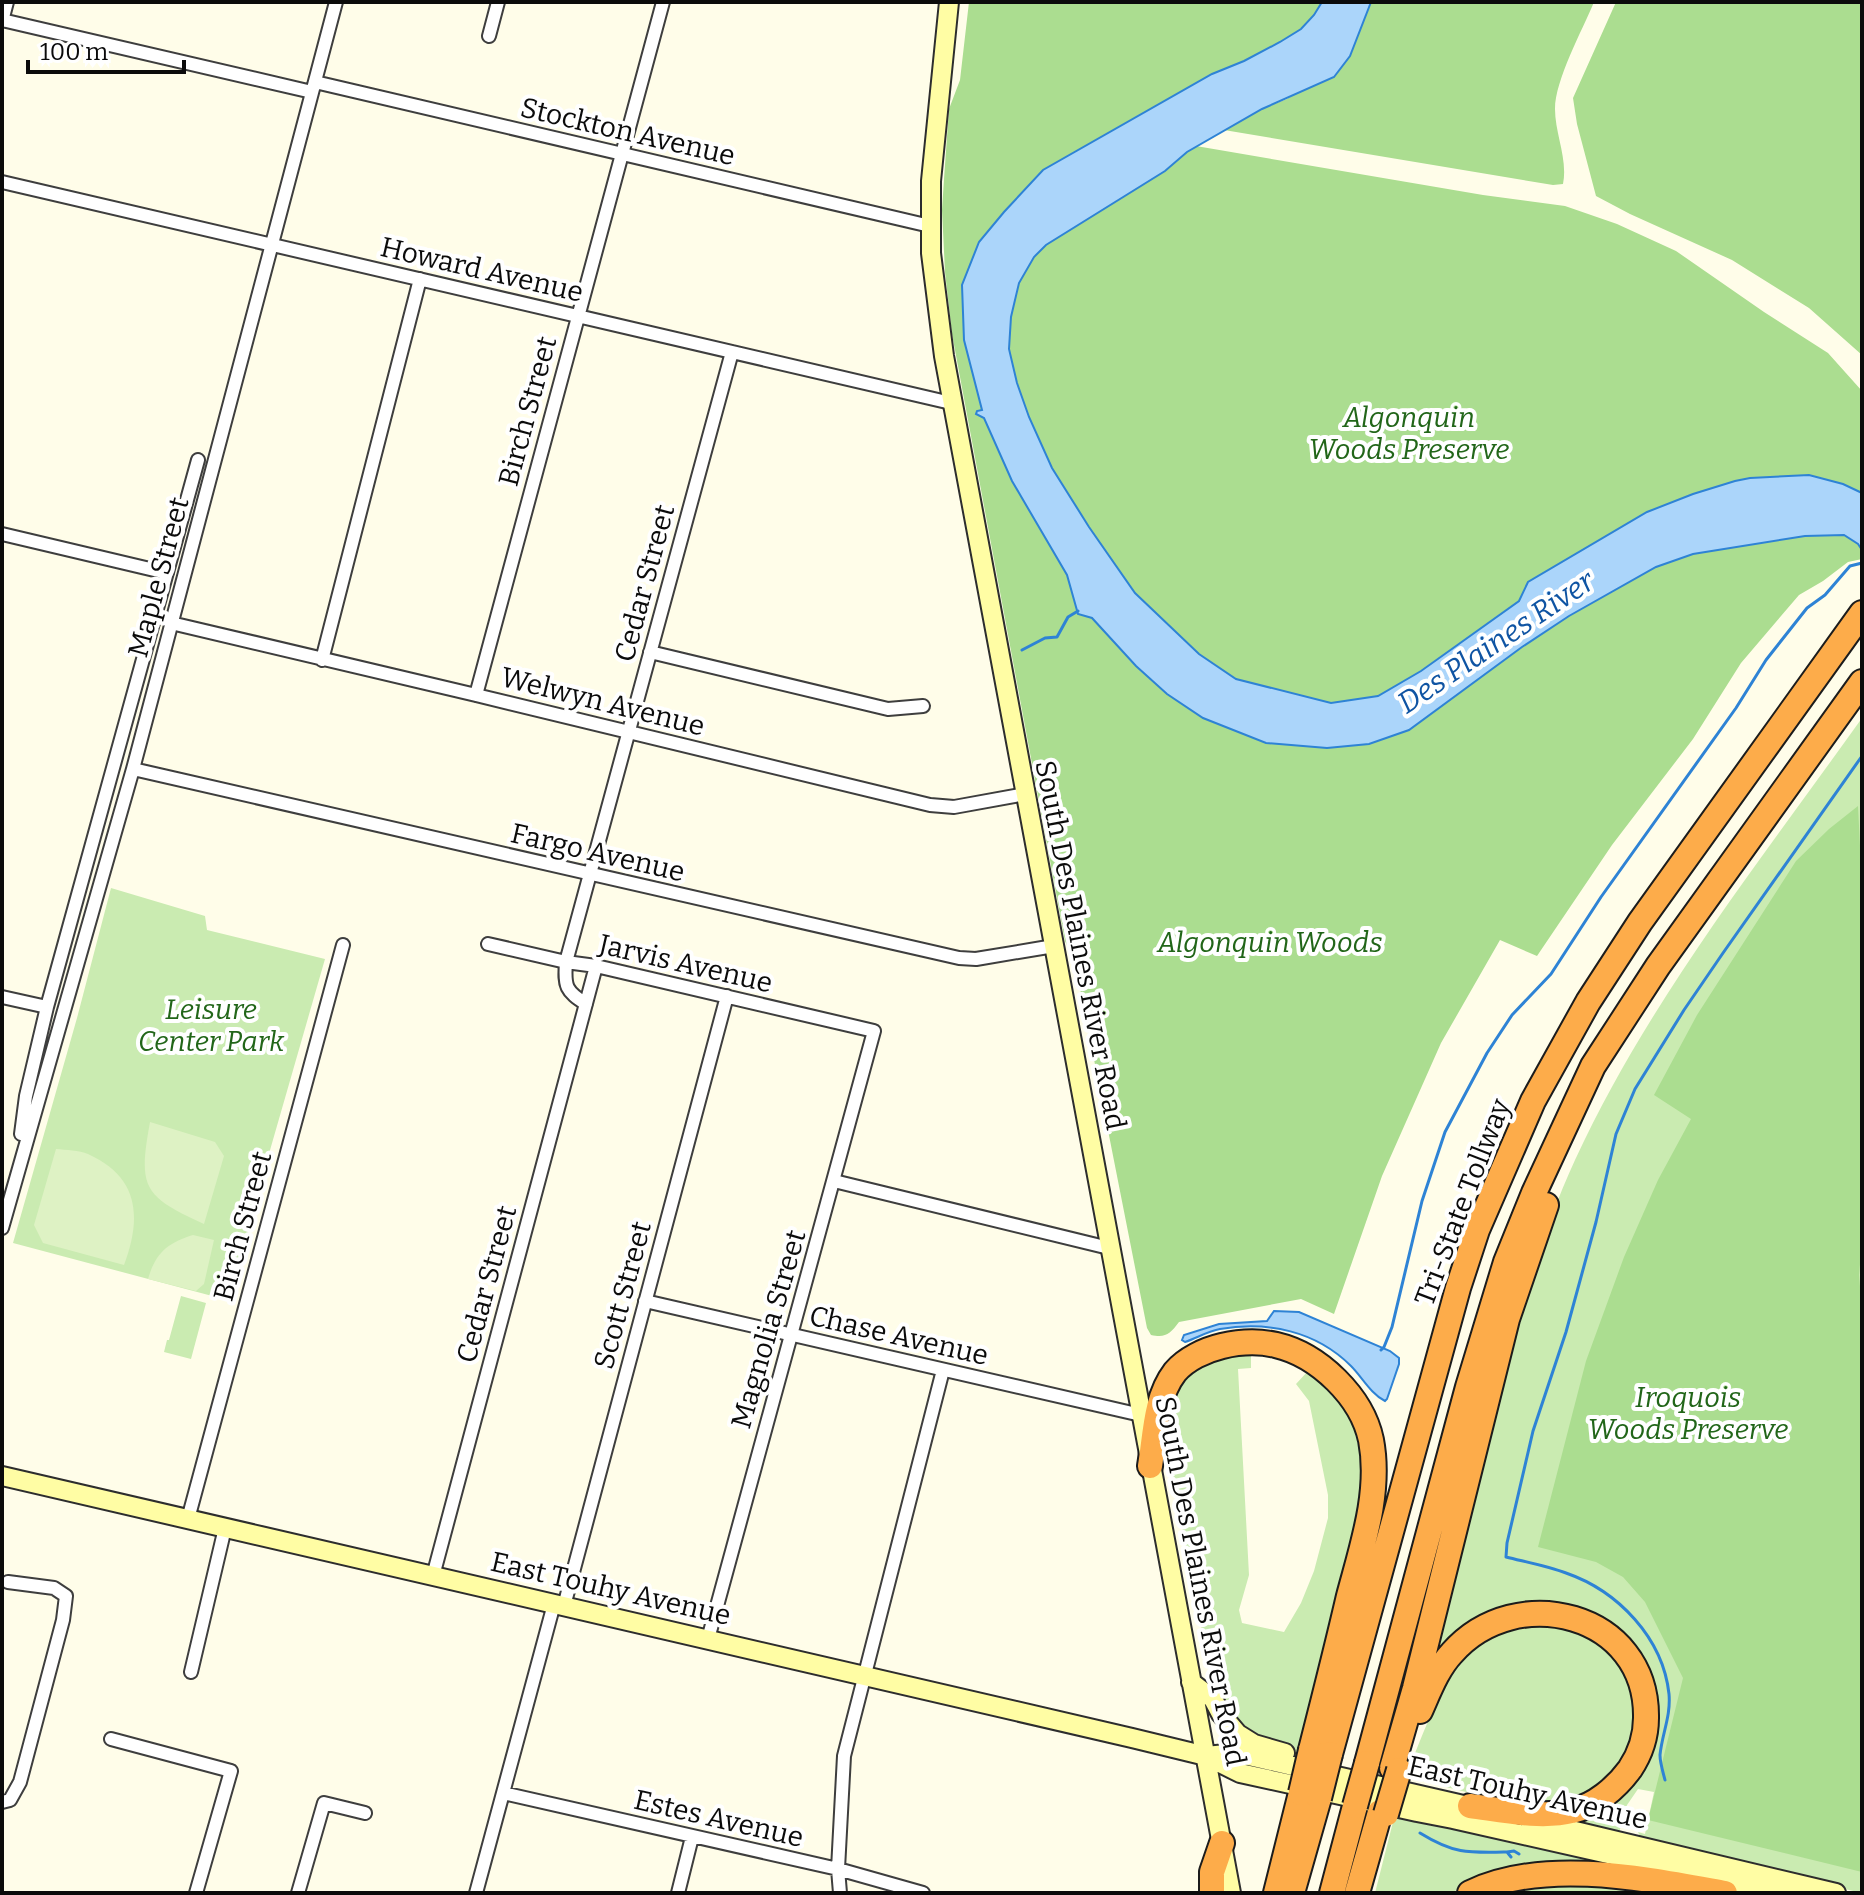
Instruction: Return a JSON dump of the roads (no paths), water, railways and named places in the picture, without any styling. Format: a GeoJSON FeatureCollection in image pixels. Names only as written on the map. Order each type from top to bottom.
{"type":"FeatureCollection","features":[{"type":"Feature","properties":{"kind":"highway","name":"Tri-State Tollway"},"geometry":{"type":"LineString","coordinates":[[1292,1893],[1320,1759],[1458,1288],[1477,1230],[1533,1101],[1588,1002],[1640,922],[1862,613]]}},
{"type":"Feature","properties":{"kind":"highway"},"geometry":{"type":"LineString","coordinates":[[1332,1893],[1468,1387],[1506,1262],[1534,1193],[1593,1066],[1658,966],[1862,682]]}},
{"type":"Feature","properties":{"kind":"highway"},"geometry":{"type":"LineString","coordinates":[[1357,1893],[1396,1769],[1507,1319],[1575,1107]]}},
{"type":"Feature","properties":{"kind":"highway"},"geometry":{"type":"LineString","coordinates":[[1150,1466],[1159,1406],[1167,1386],[1184,1363],[1213,1348],[1253,1342],[1277,1345],[1299,1353],[1331,1376],[1356,1406],[1370,1438],[1373,1479],[1368,1523],[1320,1759]]}},
{"type":"Feature","properties":{"kind":"highway"},"geometry":{"type":"LineString","coordinates":[[1396,1769],[1442,1665],[1474,1633],[1505,1619],[1546,1613],[1577,1618],[1598,1628],[1620,1645],[1642,1684],[1647,1704],[1643,1743],[1636,1760],[1618,1783],[1602,1797],[1571,1812],[1524,1813],[1470,1806]]}},
{"type":"Feature","properties":{"kind":"highway"},"geometry":{"type":"LineString","coordinates":[[1276,1893],[1310,1796]]}},
{"type":"Feature","properties":{"kind":"highway"},"geometry":{"type":"LineString","coordinates":[[1364,1893],[1383,1813]]}},
{"type":"Feature","properties":{"kind":"highway"},"geometry":{"type":"LineString","coordinates":[[1212,1893],[1212,1872],[1222,1843]]}},
{"type":"Feature","properties":{"kind":"highway"},"geometry":{"type":"LineString","coordinates":[[1470,1893],[1525,1877],[1583,1874],[1669,1882],[1725,1893]]}},
{"type":"Feature","properties":{"kind":"main road","name":"South Des Plaines River Road"},"geometry":{"type":"LineString","coordinates":[[949,2],[933,150],[930,226],[951,403],[1231,1893]]}},
{"type":"Feature","properties":{"kind":"main road","name":"East Touhy Avenue"},"geometry":{"type":"LineString","coordinates":[[2,1476],[1206,1756],[1240,1773],[1781,1893]]}},
{"type":"Feature","properties":{"kind":"main road"},"geometry":{"type":"LineString","coordinates":[[1191,1682],[1213,1699],[1238,1734],[1254,1744],[1287,1754],[1320,1759]]}},
{"type":"Feature","properties":{"kind":"main road","name":"East Touhy Avenue"},"geometry":{"type":"LineString","coordinates":[[1206,1756],[1236,1753],[1320,1759],[1470,1806],[1836,1893]]}},
{"type":"Feature","properties":{"kind":"street"},"geometry":{"type":"LineString","coordinates":[[2,20],[7,2]]}},
{"type":"Feature","properties":{"kind":"street","name":"Maple Street"},"geometry":{"type":"LineString","coordinates":[[2,1228],[133,769],[336,2]]}},
{"type":"Feature","properties":{"kind":"street"},"geometry":{"type":"LineString","coordinates":[[489,36],[498,2]]}},
{"type":"Feature","properties":{"kind":"street","name":"Birch Street"},"geometry":{"type":"LineString","coordinates":[[476,695],[663,2]]}},
{"type":"Feature","properties":{"kind":"street","name":"Stockton Avenue"},"geometry":{"type":"LineString","coordinates":[[2,20],[930,226]]}},
{"type":"Feature","properties":{"kind":"street","name":"Howard Avenue"},"geometry":{"type":"LineString","coordinates":[[2,182],[951,403]]}},
{"type":"Feature","properties":{"kind":"street"},"geometry":{"type":"LineString","coordinates":[[322,660],[420,279]]}},
{"type":"Feature","properties":{"kind":"street","name":"Cedar Street"},"geometry":{"type":"LineString","coordinates":[[586,1004],[570,994],[564,982],[566,962],[732,352]]}},
{"type":"Feature","properties":{"kind":"street","name":"Maple Street"},"geometry":{"type":"LineString","coordinates":[[20,1162],[26,1096],[47,1007],[198,460]]}},
{"type":"Feature","properties":{"kind":"street"},"geometry":{"type":"LineString","coordinates":[[2,534],[167,573]]}},
{"type":"Feature","properties":{"kind":"street","name":"Welwyn Avenue"},"geometry":{"type":"LineString","coordinates":[[171,623],[930,805],[954,807],[1025,794]]}},
{"type":"Feature","properties":{"kind":"street"},"geometry":{"type":"LineString","coordinates":[[650,652],[888,709],[923,706]]}},
{"type":"Feature","properties":{"kind":"street","name":"Fargo Avenue"},"geometry":{"type":"LineString","coordinates":[[133,769],[959,958],[976,959],[1054,946]]}},
{"type":"Feature","properties":{"kind":"street","name":"Jarvis Avenue"},"geometry":{"type":"LineString","coordinates":[[488,944],[874,1031]]}},
{"type":"Feature","properties":{"kind":"street","name":"Birch Street"},"geometry":{"type":"LineString","coordinates":[[188,1519],[343,945]]}},
{"type":"Feature","properties":{"kind":"street","name":"Cedar Street"},"geometry":{"type":"LineString","coordinates":[[433,1576],[596,966]]}},
{"type":"Feature","properties":{"kind":"street","name":"Scott Street"},"geometry":{"type":"LineString","coordinates":[[476,1893],[645,1301],[727,996]]}},
{"type":"Feature","properties":{"kind":"street"},"geometry":{"type":"LineString","coordinates":[[2,997],[47,1007]]}},
{"type":"Feature","properties":{"kind":"street","name":"Magnolia Street"},"geometry":{"type":"LineString","coordinates":[[708,1639],[874,1031]]}},
{"type":"Feature","properties":{"kind":"street"},"geometry":{"type":"LineString","coordinates":[[834,1181],[1109,1248]]}},
{"type":"Feature","properties":{"kind":"street","name":"Chase Avenue"},"geometry":{"type":"LineString","coordinates":[[645,1301],[1141,1415]]}},
{"type":"Feature","properties":{"kind":"street"},"geometry":{"type":"LineString","coordinates":[[840,1893],[838,1869],[844,1756],[943,1370]]}},
{"type":"Feature","properties":{"kind":"street"},"geometry":{"type":"LineString","coordinates":[[191,1672],[225,1528]]}},
{"type":"Feature","properties":{"kind":"street"},"geometry":{"type":"LineString","coordinates":[[2,1802],[10,1800],[20,1782],[63,1620],[66,1596],[54,1588],[8,1582]]}},
{"type":"Feature","properties":{"kind":"street"},"geometry":{"type":"LineString","coordinates":[[111,1739],[231,1771],[196,1893]]}},
{"type":"Feature","properties":{"kind":"street","name":"Estes Avenue"},"geometry":{"type":"LineString","coordinates":[[503,1793],[838,1869],[923,1893]]}},
{"type":"Feature","properties":{"kind":"street"},"geometry":{"type":"LineString","coordinates":[[298,1893],[324,1803],[365,1813]]}},
{"type":"Feature","properties":{"kind":"street"},"geometry":{"type":"LineString","coordinates":[[678,1893],[692,1837]]}},
{"type":"Feature","properties":{"kind":"water","name":"Des Plaines River"},"geometry":{"type":"Polygon","coordinates":[[[1322,2],[1371,2],[1350,56],[1334,77],[1262,109],[1187,152],[1165,171],[1046,245],[1034,257],[1019,283],[1011,317],[1009,349],[1029,417],[1052,468],[1135,593],[1199,654],[1236,679],[1331,703],[1378,696],[1421,671],[1519,601],[1528,582],[1647,512],[1735,481],[1809,475],[1843,484],[1862,493],[1862,550],[1844,535],[1805,536],[1693,554],[1656,567],[1569,616],[1522,647],[1409,730],[1369,744],[1327,748],[1266,743],[1203,718],[1167,694],[1092,618],[1078,614],[1067,575],[1012,481],[984,418],[976,414],[982,410],[964,340],[962,285],[979,242],[1043,170],[1212,74],[1280,42],[1301,29],[1322,2]]]}},
{"type":"Feature","properties":{"kind":"water"},"geometry":{"type":"Polygon","coordinates":[[[1274,1311],[1299,1312],[1390,1351],[1399,1358],[1387,1399],[1385,1401],[1375,1394],[1351,1366],[1323,1344],[1290,1331],[1238,1327],[1216,1330],[1185,1342],[1182,1340],[1184,1335],[1219,1324],[1267,1321],[1274,1311]]]}},
{"type":"Feature","properties":{"kind":"waterway"},"geometry":{"type":"LineString","coordinates":[[1381,1350],[1392,1327],[1422,1201],[1445,1132],[1487,1053],[1512,1015],[1551,974],[1766,660],[1807,608],[1825,595],[1850,566],[1862,563]]}},
{"type":"Feature","properties":{"kind":"waterway"},"geometry":{"type":"LineString","coordinates":[[1022,650],[1045,638],[1057,637],[1068,617],[1078,611]]}},
{"type":"Feature","properties":{"kind":"waterway"},"geometry":{"type":"LineString","coordinates":[[1665,1780],[1660,1755],[1669,1694],[1658,1654],[1647,1636],[1635,1619],[1603,1592],[1566,1573],[1506,1557],[1507,1543],[1533,1431],[1566,1332],[1616,1134],[1635,1089],[1684,1010],[1862,756]]}},
{"type":"Feature","properties":{"kind":"waterway"},"geometry":{"type":"LineString","coordinates":[[1420,1833],[1452,1849],[1507,1852],[1511,1857]]}},
{"type":"Feature","properties":{"kind":"waterway"},"geometry":{"type":"LineString","coordinates":[[1507,1852],[1519,1854]]}},
{"type":"Feature","properties":{"kind":"park label","name":"Algonquin Woods Preserve"},"geometry":{"type":"Point","coordinates":[1409,433]}},
{"type":"Feature","properties":{"kind":"park label","name":"Algonquin Woods"},"geometry":{"type":"Point","coordinates":[1270,942]}},
{"type":"Feature","properties":{"kind":"park label","name":"Leisure Center Park"},"geometry":{"type":"Point","coordinates":[211,1025]}},
{"type":"Feature","properties":{"kind":"park label","name":"Iroquois Woods Preserve"},"geometry":{"type":"Point","coordinates":[1688,1413]}}]}
